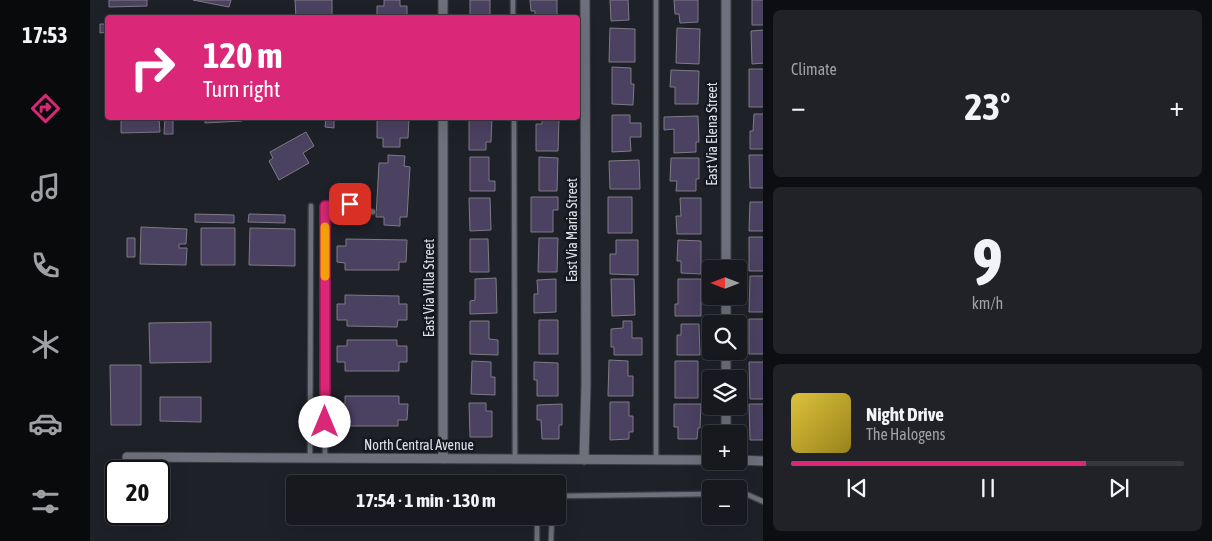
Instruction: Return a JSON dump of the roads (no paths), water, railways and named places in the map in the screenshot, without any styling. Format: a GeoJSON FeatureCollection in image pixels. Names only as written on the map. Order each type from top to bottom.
{"type":"FeatureCollection","features":[{"type":"Feature","properties":{"kind":"street"},"geometry":{"type":"LineString","coordinates":[[443,0],[443,15]]}},
{"type":"Feature","properties":{"kind":"street","name":"East Via Maria Street"},"geometry":{"type":"LineString","coordinates":[[584,460],[586,384],[585,0]]}},
{"type":"Feature","properties":{"kind":"street","name":"East Via Elena Street"},"geometry":{"type":"LineString","coordinates":[[726,0],[726,260]]}},
{"type":"Feature","properties":{"kind":"street","name":"East Via Villa Street"},"geometry":{"type":"LineString","coordinates":[[443,120],[443,459]]}},
{"type":"Feature","properties":{"kind":"street","name":"North Central Avenue"},"geometry":{"type":"LineString","coordinates":[[126,457],[702,460]]}},
{"type":"Feature","properties":{"kind":"street"},"geometry":{"type":"LineString","coordinates":[[747,460],[763,460]]}},
{"type":"Feature","properties":{"kind":"lane"},"geometry":{"type":"LineString","coordinates":[[513,0],[513,15]]}},
{"type":"Feature","properties":{"kind":"lane"},"geometry":{"type":"LineString","coordinates":[[656,0],[656,460]]}},
{"type":"Feature","properties":{"kind":"lane"},"geometry":{"type":"LineString","coordinates":[[514,120],[515,459]]}},
{"type":"Feature","properties":{"kind":"lane"},"geometry":{"type":"LineString","coordinates":[[325,458],[325,206],[350,204],[373,212]]}},
{"type":"Feature","properties":{"kind":"lane"},"geometry":{"type":"LineString","coordinates":[[310,458],[311,206]]}},
{"type":"Feature","properties":{"kind":"lane"},"geometry":{"type":"LineString","coordinates":[[310,422],[325,422]]}},
{"type":"Feature","properties":{"kind":"lane"},"geometry":{"type":"LineString","coordinates":[[566,496],[702,494]]}},
{"type":"Feature","properties":{"kind":"lane"},"geometry":{"type":"LineString","coordinates":[[747,494],[763,502]]}},
{"type":"Feature","properties":{"kind":"lane"},"geometry":{"type":"LineString","coordinates":[[537,525],[537,541]]}},
{"type":"Feature","properties":{"kind":"lane"},"geometry":{"type":"LineString","coordinates":[[551,541],[552,525]]}}]}
